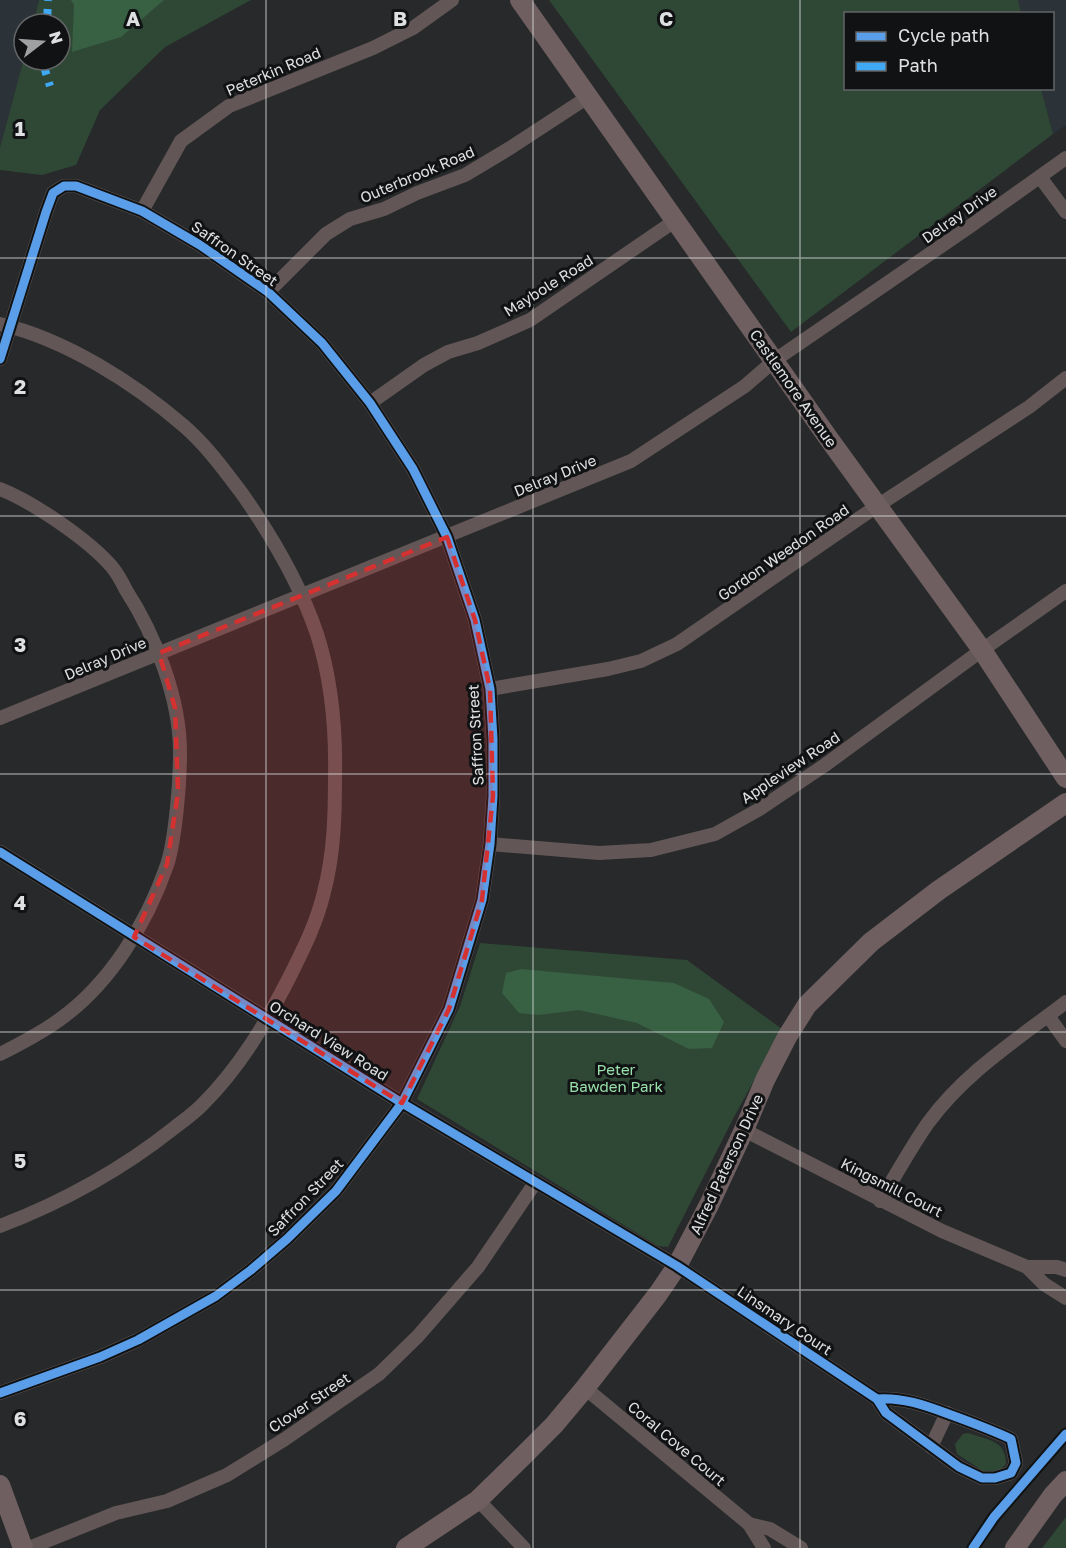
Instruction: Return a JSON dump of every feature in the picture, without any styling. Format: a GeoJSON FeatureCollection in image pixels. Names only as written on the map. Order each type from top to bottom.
{"type":"FeatureCollection","features":[{"type":"Feature","properties":{"kind":"street","name":"Peterkin Road"},"geometry":{"type":"LineString","coordinates":[[142,212],[181,141],[229,106],[373,48],[412,28],[452,0]]}},
{"type":"Feature","properties":{"kind":"street","name":"Castlemore Avenue"},"geometry":{"type":"LineString","coordinates":[[520,0],[982,650],[1066,778]]}},
{"type":"Feature","properties":{"kind":"street","name":"Outerbrook Road"},"geometry":{"type":"LineString","coordinates":[[268,292],[326,234],[350,219],[384,209],[417,193],[465,175],[588,97]]}},
{"type":"Feature","properties":{"kind":"street","name":"Delray Drive"},"geometry":{"type":"LineString","coordinates":[[0,718],[631,461],[745,386],[775,360],[969,228],[1066,158]]}},
{"type":"Feature","properties":{"kind":"street"},"geometry":{"type":"LineString","coordinates":[[1040,177],[1066,212]]}},
{"type":"Feature","properties":{"kind":"street","name":"Saffron Street"},"geometry":{"type":"LineString","coordinates":[[0,359],[5,326],[53,193],[64,186],[76,186],[142,212],[201,245],[268,292],[322,343],[370,403],[413,469],[447,537],[475,620],[490,688],[493,750],[490,844],[482,900],[449,1009],[402,1103],[385,1129],[336,1191],[287,1239],[216,1296],[138,1340],[100,1357],[63,1368],[0,1393]]}},
{"type":"Feature","properties":{"kind":"street","name":"Maybole Road"},"geometry":{"type":"LineString","coordinates":[[370,403],[424,365],[448,352],[478,343],[530,320],[676,220]]}},
{"type":"Feature","properties":{"kind":"street"},"geometry":{"type":"LineString","coordinates":[[0,1226],[58,1201],[112,1172],[156,1142],[201,1106],[238,1064],[268,1020],[310,936],[325,891],[335,833],[336,738],[330,685],[317,635],[303,596],[267,530],[223,468],[185,427],[123,380],[68,348],[5,326]]}},
{"type":"Feature","properties":{"kind":"street","name":"Gordon Weedon Road"},"geometry":{"type":"LineString","coordinates":[[490,688],[608,669],[641,661],[677,644],[878,506],[1029,407],[1066,378]]}},
{"type":"Feature","properties":{"kind":"street"},"geometry":{"type":"LineString","coordinates":[[0,489],[73,532],[112,567],[141,612],[159,653],[175,708],[180,750],[175,831],[167,864],[134,937],[90,992],[60,1019],[20,1045],[0,1054]]}},
{"type":"Feature","properties":{"kind":"street","name":"Appleview Road"},"geometry":{"type":"LineString","coordinates":[[490,844],[599,853],[651,850],[715,834],[758,810],[825,765],[1066,591]]}},
{"type":"Feature","properties":{"kind":"street","name":"Alfred Paterson Drive"},"geometry":{"type":"LineString","coordinates":[[406,1548],[478,1500],[554,1425],[585,1388],[677,1266],[709,1205],[765,1080],[787,1037],[807,1005],[872,942],[939,890],[1066,803]]}},
{"type":"Feature","properties":{"kind":"street","name":"Orchard View Road"},"geometry":{"type":"LineString","coordinates":[[0,852],[402,1103],[677,1266]]}},
{"type":"Feature","properties":{"kind":"street"},"geometry":{"type":"LineString","coordinates":[[880,1201],[929,1122],[953,1095],[994,1054],[1066,1002]]}},
{"type":"Feature","properties":{"kind":"street"},"geometry":{"type":"LineString","coordinates":[[1048,1016],[1066,1041]]}},
{"type":"Feature","properties":{"kind":"street","name":"Kingsmill Court"},"geometry":{"type":"LineString","coordinates":[[744,1130],[880,1201],[942,1231],[1027,1267],[1044,1284],[1066,1298]]}},
{"type":"Feature","properties":{"kind":"street","name":"Clover Street"},"geometry":{"type":"LineString","coordinates":[[29,1548],[116,1513],[167,1501],[227,1475],[285,1439],[379,1374],[418,1336],[478,1267],[536,1183]]}},
{"type":"Feature","properties":{"kind":"street","name":"Linsmary Court"},"geometry":{"type":"LineString","coordinates":[[677,1266],[877,1399],[886,1413],[959,1467],[982,1478],[995,1478],[1011,1473],[1016,1463],[1011,1439],[947,1413],[908,1401],[892,1398],[877,1399]]}},
{"type":"Feature","properties":{"kind":"street","name":"Kingsmill Court"},"geometry":{"type":"LineString","coordinates":[[1027,1267],[1057,1267],[1066,1270]]}},
{"type":"Feature","properties":{"kind":"street","name":"Coral Cove Court"},"geometry":{"type":"LineString","coordinates":[[585,1388],[748,1524],[764,1548]]}},
{"type":"Feature","properties":{"kind":"street"},"geometry":{"type":"LineString","coordinates":[[931,1448],[947,1413]]}},
{"type":"Feature","properties":{"kind":"street"},"geometry":{"type":"LineString","coordinates":[[1015,1548],[1053,1495],[1066,1481]]}},
{"type":"Feature","properties":{"kind":"street"},"geometry":{"type":"LineString","coordinates":[[0,1485],[23,1548]]}},
{"type":"Feature","properties":{"kind":"street"},"geometry":{"type":"LineString","coordinates":[[478,1500],[524,1548]]}},
{"type":"Feature","properties":{"kind":"street","name":"Coral Cove Court"},"geometry":{"type":"LineString","coordinates":[[748,1524],[770,1529],[801,1548]]}},
{"type":"Feature","properties":{"kind":"highlighted area"},"geometry":{"type":"Polygon","coordinates":[[[447,537],[475,620],[490,689],[493,796],[482,900],[449,1009],[402,1103],[134,937],[167,864],[178,793],[175,708],[159,653],[447,537]]]}},
{"type":"Feature","properties":{"kind":"shaded area"},"geometry":{"type":"Polygon","coordinates":[[[0,0],[39,0],[36,12],[12,12],[12,72],[20,72],[0,148],[0,0]]]}},
{"type":"Feature","properties":{"kind":"shaded area"},"geometry":{"type":"Polygon","coordinates":[[[1018,0],[1066,0],[1066,125],[1053,134],[1041,90],[1054,90],[1054,12],[1021,12],[1018,0]]]}},
{"type":"Feature","properties":{"kind":"green space"},"geometry":{"type":"Polygon","coordinates":[[[39,0],[251,0],[165,47],[100,110],[76,165],[42,175],[0,170],[0,148],[20,72],[72,72],[72,12],[36,12],[39,0]]]}},
{"type":"Feature","properties":{"kind":"green space"},"geometry":{"type":"Polygon","coordinates":[[[71,0],[164,0],[121,37],[72,52],[74,5],[71,0]]]}},
{"type":"Feature","properties":{"kind":"green space"},"geometry":{"type":"Polygon","coordinates":[[[549,0],[1018,0],[1021,12],[844,12],[844,90],[1041,90],[1053,134],[791,332],[549,0]]]}},
{"type":"Feature","properties":{"kind":"green space","name":"Peter Bawden Park"},"geometry":{"type":"Polygon","coordinates":[[[480,943],[687,960],[782,1029],[668,1247],[658,1246],[417,1099],[460,1006],[480,943]]]}},
{"type":"Feature","properties":{"kind":"green space"},"geometry":{"type":"Polygon","coordinates":[[[521,969],[674,983],[709,999],[724,1022],[712,1048],[689,1049],[637,1023],[579,1010],[539,1015],[519,1013],[502,993],[506,973],[521,969]]]}},
{"type":"Feature","properties":{"kind":"green space"},"geometry":{"type":"Polygon","coordinates":[[[968,1433],[999,1445],[1003,1450],[1006,1464],[1000,1470],[986,1473],[957,1454],[955,1444],[963,1434],[968,1433]]]}},
{"type":"Feature","properties":{"kind":"green space"},"geometry":{"type":"Polygon","coordinates":[[[1066,1517],[1066,1548],[1042,1548],[1066,1517]]]}},
{"type":"Feature","properties":{"kind":"marked path"},"geometry":{"type":"LineString","coordinates":[[48,0],[48,12]]}},
{"type":"Feature","properties":{"kind":"marked path"},"geometry":{"type":"LineString","coordinates":[[46,72],[50,86]]}},
{"type":"Feature","properties":{"kind":"cycle path"},"geometry":{"type":"LineString","coordinates":[[0,359],[53,193],[64,186],[76,186],[142,211],[200,245],[268,292],[322,343],[370,403],[413,469],[447,537],[475,620],[490,689],[493,739],[490,844],[482,900],[449,1009],[402,1103],[336,1191],[287,1239],[216,1296],[138,1340],[100,1357],[0,1393]]}},
{"type":"Feature","properties":{"kind":"cycle path"},"geometry":{"type":"LineString","coordinates":[[0,852],[402,1103],[677,1266],[877,1399],[886,1413],[959,1467],[982,1478],[995,1478],[1011,1473],[1016,1463],[1011,1439],[926,1406],[907,1401],[877,1399]]}},
{"type":"Feature","properties":{"kind":"cycle path"},"geometry":{"type":"LineString","coordinates":[[973,1548],[994,1517],[1066,1434]]}}]}
